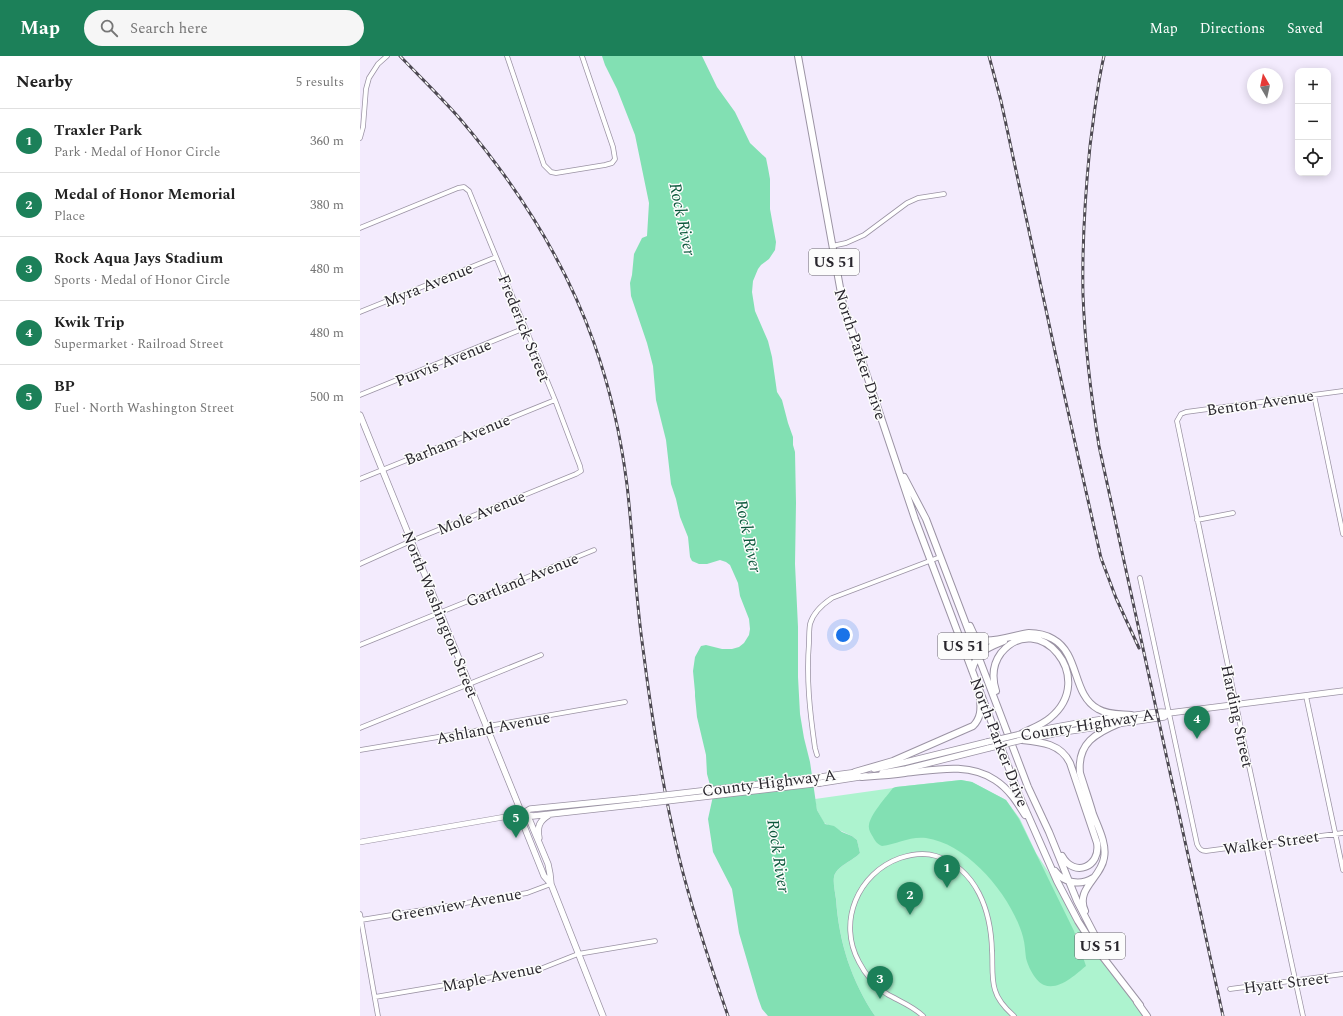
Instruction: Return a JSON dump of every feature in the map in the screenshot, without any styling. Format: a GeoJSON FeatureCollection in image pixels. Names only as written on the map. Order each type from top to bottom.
{"type":"FeatureCollection","features":[{"type":"Feature","properties":{"kind":"main road","name":"North Parker Drive"},"geometry":{"type":"LineString","coordinates":[[798,56],[839,286],[849,327],[930,560],[1020,795],[1050,863],[1078,921],[1092,942],[1140,1005]]}},
{"type":"Feature","properties":{"kind":"main road","name":"North Washington Street"},"geometry":{"type":"LineString","coordinates":[[360,415],[522,814],[522,821],[544,876],[550,884],[603,1016]]}},
{"type":"Feature","properties":{"kind":"main road","name":"North Parker Drive"},"geometry":{"type":"LineString","coordinates":[[896,461],[926,519],[1028,787],[1049,832],[1077,901],[1106,958],[1147,1016]]}},
{"type":"Feature","properties":{"kind":"main road"},"geometry":{"type":"LineString","coordinates":[[960,609],[976,637],[980,640],[997,640],[1028,633],[1054,640],[1066,652],[1081,688],[1092,705],[1106,712],[1131,715]]}},
{"type":"Feature","properties":{"kind":"main road"},"geometry":{"type":"LineString","coordinates":[[972,670],[974,661],[978,655],[992,645],[1017,636]]}},
{"type":"Feature","properties":{"kind":"main road"},"geometry":{"type":"LineString","coordinates":[[1002,716],[993,675],[995,662],[998,656],[1004,649],[1016,641],[1038,640],[1051,646],[1060,655],[1066,668],[1068,682],[1066,695],[1060,708],[1050,718],[1021,737]]}},
{"type":"Feature","properties":{"kind":"main road"},"geometry":{"type":"LineString","coordinates":[[855,772],[892,761],[973,726],[977,722],[980,715],[980,691]]}},
{"type":"Feature","properties":{"kind":"main road"},"geometry":{"type":"LineString","coordinates":[[1169,713],[1343,691]]}},
{"type":"Feature","properties":{"kind":"main road","name":"County Highway A"},"geometry":{"type":"LineString","coordinates":[[820,780],[988,745],[1072,724],[1131,715],[1164,712],[1169,713]]}},
{"type":"Feature","properties":{"kind":"main road","name":"County Highway A"},"geometry":{"type":"LineString","coordinates":[[1021,737],[1164,717],[1169,713]]}},
{"type":"Feature","properties":{"kind":"main road"},"geometry":{"type":"LineString","coordinates":[[1091,927],[1084,907],[1083,894],[1104,863],[1105,856],[1102,838],[1080,773],[1078,761],[1088,742],[1096,734],[1120,723]]}},
{"type":"Feature","properties":{"kind":"main road"},"geometry":{"type":"LineString","coordinates":[[1021,737],[1044,742],[1055,747],[1068,759],[1097,843],[1098,853],[1089,865],[1081,868],[1072,866],[1064,860],[1049,832]]}},
{"type":"Feature","properties":{"kind":"main road","name":"County Highway A"},"geometry":{"type":"LineString","coordinates":[[640,801],[820,780],[862,777],[906,769],[988,745]]}},
{"type":"Feature","properties":{"kind":"main road"},"geometry":{"type":"LineString","coordinates":[[862,777],[950,768],[964,769],[979,773],[996,781],[1008,791],[1034,828]]}},
{"type":"Feature","properties":{"kind":"main road"},"geometry":{"type":"LineString","coordinates":[[522,814],[530,809],[640,801]]}},
{"type":"Feature","properties":{"kind":"main road"},"geometry":{"type":"LineString","coordinates":[[522,814],[533,816],[640,801]]}},
{"type":"Feature","properties":{"kind":"main road","name":"North Washington Street"},"geometry":{"type":"LineString","coordinates":[[522,814],[530,821],[550,874],[550,884]]}},
{"type":"Feature","properties":{"kind":"main road"},"geometry":{"type":"LineString","coordinates":[[543,854],[538,834],[538,824],[551,814]]}},
{"type":"Feature","properties":{"kind":"main road"},"geometry":{"type":"LineString","coordinates":[[1050,863],[1059,876],[1074,883],[1084,882],[1095,877]]}},
{"type":"Feature","properties":{"kind":"street"},"geometry":{"type":"LineString","coordinates":[[360,138],[363,127],[366,89],[369,78],[378,64],[387,56]]}},
{"type":"Feature","properties":{"kind":"street"},"geometry":{"type":"LineString","coordinates":[[506,56],[544,165],[551,172],[556,173],[605,166],[612,163],[615,159],[613,147],[582,56]]}},
{"type":"Feature","properties":{"kind":"street","name":"Frederick Street"},"geometry":{"type":"LineString","coordinates":[[360,228],[458,188],[464,188],[469,191],[555,400],[580,466],[580,471]]}},
{"type":"Feature","properties":{"kind":"street"},"geometry":{"type":"LineString","coordinates":[[832,246],[846,243],[864,234],[907,203],[918,198],[944,194]]}},
{"type":"Feature","properties":{"kind":"street","name":"Myra Avenue"},"geometry":{"type":"LineString","coordinates":[[360,312],[496,257]]}},
{"type":"Feature","properties":{"kind":"street","name":"Purvis Avenue"},"geometry":{"type":"LineString","coordinates":[[360,395],[525,328]]}},
{"type":"Feature","properties":{"kind":"street","name":"Benton Avenue"},"geometry":{"type":"LineString","coordinates":[[1179,416],[1186,412],[1343,391]]}},
{"type":"Feature","properties":{"kind":"street"},"geometry":{"type":"LineString","coordinates":[[1314,395],[1343,534]]}},
{"type":"Feature","properties":{"kind":"street","name":"Barham Avenue"},"geometry":{"type":"LineString","coordinates":[[360,479],[555,400]]}},
{"type":"Feature","properties":{"kind":"street","name":"Harding Street"},"geometry":{"type":"LineString","coordinates":[[1179,416],[1177,425],[1303,1016]]}},
{"type":"Feature","properties":{"kind":"street","name":"Mole Avenue"},"geometry":{"type":"LineString","coordinates":[[360,564],[411,541],[576,474],[580,471]]}},
{"type":"Feature","properties":{"kind":"street"},"geometry":{"type":"LineString","coordinates":[[1197,520],[1233,513]]}},
{"type":"Feature","properties":{"kind":"street","name":"Gartland Avenue"},"geometry":{"type":"LineString","coordinates":[[360,646],[594,550]]}},
{"type":"Feature","properties":{"kind":"street"},"geometry":{"type":"LineString","coordinates":[[817,755],[809,699],[808,659],[810,623],[816,613],[823,604],[832,598],[940,557]]}},
{"type":"Feature","properties":{"kind":"street"},"geometry":{"type":"LineString","coordinates":[[1140,578],[1169,713]]}},
{"type":"Feature","properties":{"kind":"street"},"geometry":{"type":"LineString","coordinates":[[360,728],[541,655]]}},
{"type":"Feature","properties":{"kind":"street"},"geometry":{"type":"LineString","coordinates":[[1306,696],[1343,870]]}},
{"type":"Feature","properties":{"kind":"street","name":"Ashland Avenue"},"geometry":{"type":"LineString","coordinates":[[360,750],[480,730],[494,725],[625,702]]}},
{"type":"Feature","properties":{"kind":"street","name":"Walker Street"},"geometry":{"type":"LineString","coordinates":[[1169,713],[1197,844],[1203,851],[1343,833]]}},
{"type":"Feature","properties":{"kind":"street"},"geometry":{"type":"LineString","coordinates":[[360,842],[522,814]]}},
{"type":"Feature","properties":{"kind":"street"},"geometry":{"type":"LineString","coordinates":[[923,1016],[914,1008],[886,993],[865,972],[855,953],[851,939],[850,927],[854,906],[858,896],[867,882],[880,868],[903,857],[922,854],[937,856],[958,868],[968,876],[979,892],[986,908],[990,929],[995,990],[1000,1002],[1014,1016]]}},
{"type":"Feature","properties":{"kind":"street","name":"Greenview Avenue"},"geometry":{"type":"LineString","coordinates":[[361,920],[527,893],[550,884]]}},
{"type":"Feature","properties":{"kind":"street"},"geometry":{"type":"LineString","coordinates":[[360,914],[378,1016]]}},
{"type":"Feature","properties":{"kind":"street","name":"Maple Avenue"},"geometry":{"type":"LineString","coordinates":[[375,997],[540,969],[578,954],[655,941]]}},
{"type":"Feature","properties":{"kind":"street","name":"Hyatt Street"},"geometry":{"type":"LineString","coordinates":[[1230,989],[1343,974]]}},
{"type":"Feature","properties":{"kind":"shaded area"},"geometry":{"type":"Polygon","coordinates":[[[961,780],[972,782],[1006,800],[1020,819],[1036,853],[1066,899],[1078,921],[1147,1016],[875,1016],[859,989],[843,945],[834,885],[835,873],[860,853],[857,840],[852,836],[824,823],[817,810],[815,799],[896,787],[961,780]]]}},
{"type":"Feature","properties":{"kind":"water","name":"Rock River"},"geometry":{"type":"Polygon","coordinates":[[[602,56],[702,56],[717,87],[735,112],[750,143],[766,158],[770,179],[770,209],[776,242],[775,250],[769,259],[758,269],[753,281],[752,292],[755,311],[768,341],[777,392],[782,400],[793,437],[795,452],[795,564],[800,714],[810,762],[817,810],[825,824],[834,826],[857,840],[860,853],[835,873],[834,885],[843,945],[859,989],[875,1016],[768,1016],[762,1009],[758,998],[739,933],[732,889],[713,852],[708,819],[713,796],[707,774],[706,755],[697,717],[693,671],[695,657],[701,646],[706,645],[722,649],[739,647],[744,643],[749,635],[749,619],[740,596],[738,583],[730,565],[720,560],[707,564],[699,564],[692,561],[690,557],[688,537],[680,517],[671,484],[666,440],[656,400],[653,366],[631,296],[630,283],[634,254],[642,238],[647,236],[649,203],[635,135],[602,56]]]}},
{"type":"Feature","properties":{"kind":"water"},"geometry":{"type":"Polygon","coordinates":[[[961,780],[972,782],[1006,800],[1019,819],[1074,931],[1086,966],[1067,981],[1055,986],[1050,986],[1044,985],[1035,978],[1027,962],[1023,937],[1009,906],[999,890],[973,861],[958,850],[942,842],[926,838],[909,839],[882,846],[876,842],[869,830],[872,816],[893,788],[961,780]]]}},
{"type":"Feature","properties":{"kind":"railway"},"geometry":{"type":"LineString","coordinates":[[400,56],[461,120],[482,145],[520,198],[538,226],[569,283],[600,360],[610,395],[625,467],[642,641],[653,722],[667,803],[690,897],[728,1016]]}},
{"type":"Feature","properties":{"kind":"railway"},"geometry":{"type":"LineString","coordinates":[[989,56],[1001,101],[1101,558],[1116,598],[1139,648]]}},
{"type":"Feature","properties":{"kind":"railway"},"geometry":{"type":"LineString","coordinates":[[1104,56],[1090,146],[1083,239],[1084,314],[1091,390],[1099,446],[1223,1016]]}},
{"type":"Feature","properties":{"kind":"place","name":"Kwik Trip"},"geometry":{"type":"Point","coordinates":[1197,739]}},
{"type":"Feature","properties":{"kind":"place","name":"BP"},"geometry":{"type":"Point","coordinates":[516,838]}},
{"type":"Feature","properties":{"kind":"place","name":"Traxler Park"},"geometry":{"type":"Point","coordinates":[947,888]}},
{"type":"Feature","properties":{"kind":"place","name":"Medal of Honor Memorial"},"geometry":{"type":"Point","coordinates":[910,915]}},
{"type":"Feature","properties":{"kind":"place","name":"Rock Aqua Jays Stadium"},"geometry":{"type":"Point","coordinates":[880,999]}}]}
